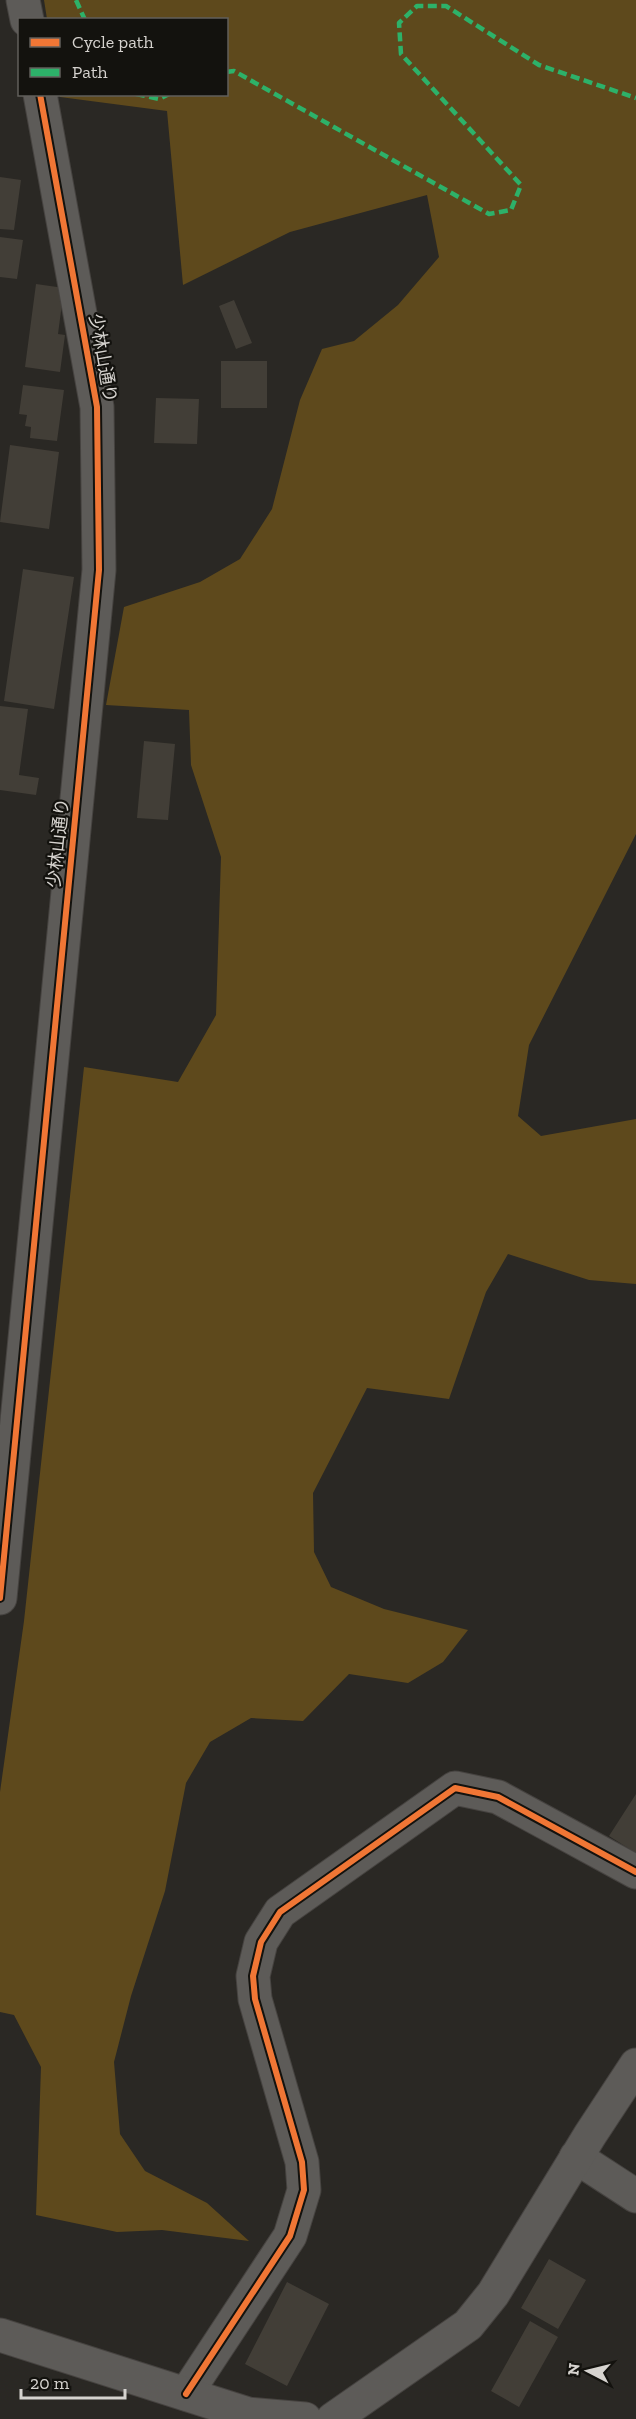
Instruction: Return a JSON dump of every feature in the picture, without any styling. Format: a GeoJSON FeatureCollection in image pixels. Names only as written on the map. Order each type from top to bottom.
{"type":"FeatureCollection","features":[{"type":"Feature","properties":{"kind":"street"},"geometry":{"type":"LineString","coordinates":[[23,0],[27,18]]}},
{"type":"Feature","properties":{"kind":"street","name":"少林山通り"},"geometry":{"type":"LineString","coordinates":[[0,1598],[99,570],[97,407],[40,96]]}},
{"type":"Feature","properties":{"kind":"street"},"geometry":{"type":"LineString","coordinates":[[186,2394],[290,2236],[304,2190],[302,2162],[255,1999],[253,1976],[261,1942],[280,1912],[455,1788],[498,1797],[636,1872]]}},
{"type":"Feature","properties":{"kind":"street"},"geometry":{"type":"LineString","coordinates":[[333,2419],[468,2325],[494,2294],[576,2157],[636,2065]]}},
{"type":"Feature","properties":{"kind":"street"},"geometry":{"type":"LineString","coordinates":[[576,2157],[636,2196]]}},
{"type":"Feature","properties":{"kind":"street"},"geometry":{"type":"LineString","coordinates":[[0,2335],[248,2414],[305,2419]]}},
{"type":"Feature","properties":{"kind":"shaded area"},"geometry":{"type":"Polygon","coordinates":[[[44,0],[636,0],[636,834],[529,1045],[518,1116],[541,1136],[636,1119],[636,1284],[589,1280],[508,1254],[486,1292],[449,1399],[367,1388],[313,1493],[314,1552],[331,1587],[384,1609],[468,1630],[443,1662],[408,1683],[349,1674],[303,1721],[251,1718],[210,1742],[186,1783],[165,1891],[131,1996],[114,2062],[120,2134],[145,2171],[207,2203],[249,2241],[162,2230],[117,2232],[36,2215],[41,2067],[14,2015],[0,2012],[0,1792],[24,1621],[84,1067],[178,1082],[216,1015],[221,857],[191,765],[189,710],[106,705],[124,607],[200,582],[240,559],[272,509],[300,400],[322,349],[354,341],[398,305],[439,257],[427,195],[290,232],[183,285],[167,111],[60,96],[228,96],[228,18],[47,18],[44,0]]]}},
{"type":"Feature","properties":{"kind":"building"},"geometry":{"type":"Polygon","coordinates":[[[0,177],[21,180],[14,230],[0,229],[0,177]]]}},
{"type":"Feature","properties":{"kind":"building"},"geometry":{"type":"Polygon","coordinates":[[[0,237],[23,240],[17,279],[0,277],[0,237]]]}},
{"type":"Feature","properties":{"kind":"building"},"geometry":{"type":"Polygon","coordinates":[[[36,284],[64,288],[58,334],[65,335],[60,372],[25,367],[36,284]]]}},
{"type":"Feature","properties":{"kind":"building"},"geometry":{"type":"Polygon","coordinates":[[[234,300],[252,343],[236,349],[219,306],[234,300]]]}},
{"type":"Feature","properties":{"kind":"building"},"geometry":{"type":"Polygon","coordinates":[[[221,361],[267,361],[267,408],[221,408],[221,361]]]}},
{"type":"Feature","properties":{"kind":"building"},"geometry":{"type":"Polygon","coordinates":[[[23,385],[64,390],[57,441],[30,438],[31,427],[25,426],[27,415],[19,414],[23,385]]]}},
{"type":"Feature","properties":{"kind":"building"},"geometry":{"type":"Polygon","coordinates":[[[156,398],[199,399],[197,444],[154,443],[156,398]]]}},
{"type":"Feature","properties":{"kind":"building"},"geometry":{"type":"Polygon","coordinates":[[[10,445],[59,452],[49,529],[0,522],[10,445]]]}},
{"type":"Feature","properties":{"kind":"building"},"geometry":{"type":"Polygon","coordinates":[[[23,569],[74,577],[54,709],[4,701],[23,569]]]}},
{"type":"Feature","properties":{"kind":"building"},"geometry":{"type":"Polygon","coordinates":[[[0,706],[28,709],[19,775],[39,778],[36,795],[0,790],[0,706]]]}},
{"type":"Feature","properties":{"kind":"building"},"geometry":{"type":"Polygon","coordinates":[[[144,741],[175,744],[168,820],[137,818],[144,741]]]}},
{"type":"Feature","properties":{"kind":"building"},"geometry":{"type":"Polygon","coordinates":[[[636,1794],[636,1853],[609,1836],[636,1794]]]}},
{"type":"Feature","properties":{"kind":"building"},"geometry":{"type":"Polygon","coordinates":[[[549,2259],[586,2280],[558,2329],[521,2308],[549,2259]]]}},
{"type":"Feature","properties":{"kind":"building"},"geometry":{"type":"Polygon","coordinates":[[[287,2282],[329,2304],[287,2386],[245,2364],[287,2282]]]}},
{"type":"Feature","properties":{"kind":"building"},"geometry":{"type":"Polygon","coordinates":[[[530,2321],[558,2337],[519,2407],[491,2391],[530,2321]]]}},
{"type":"Feature","properties":{"kind":"marked path"},"geometry":{"type":"LineString","coordinates":[[76,0],[84,18]]}},
{"type":"Feature","properties":{"kind":"marked path"},"geometry":{"type":"LineString","coordinates":[[228,72],[234,71],[489,214],[511,210],[521,185],[401,54],[399,23],[417,6],[446,6],[539,65],[636,98]]}},
{"type":"Feature","properties":{"kind":"marked path"},"geometry":{"type":"LineString","coordinates":[[145,96],[159,99],[165,96]]}},
{"type":"Feature","properties":{"kind":"cycle path"},"geometry":{"type":"LineString","coordinates":[[0,1598],[99,570],[97,407],[40,96]]}},
{"type":"Feature","properties":{"kind":"cycle path"},"geometry":{"type":"LineString","coordinates":[[186,2394],[290,2236],[304,2190],[302,2162],[255,1999],[253,1976],[261,1942],[280,1912],[455,1788],[498,1797],[636,1872]]}}]}
